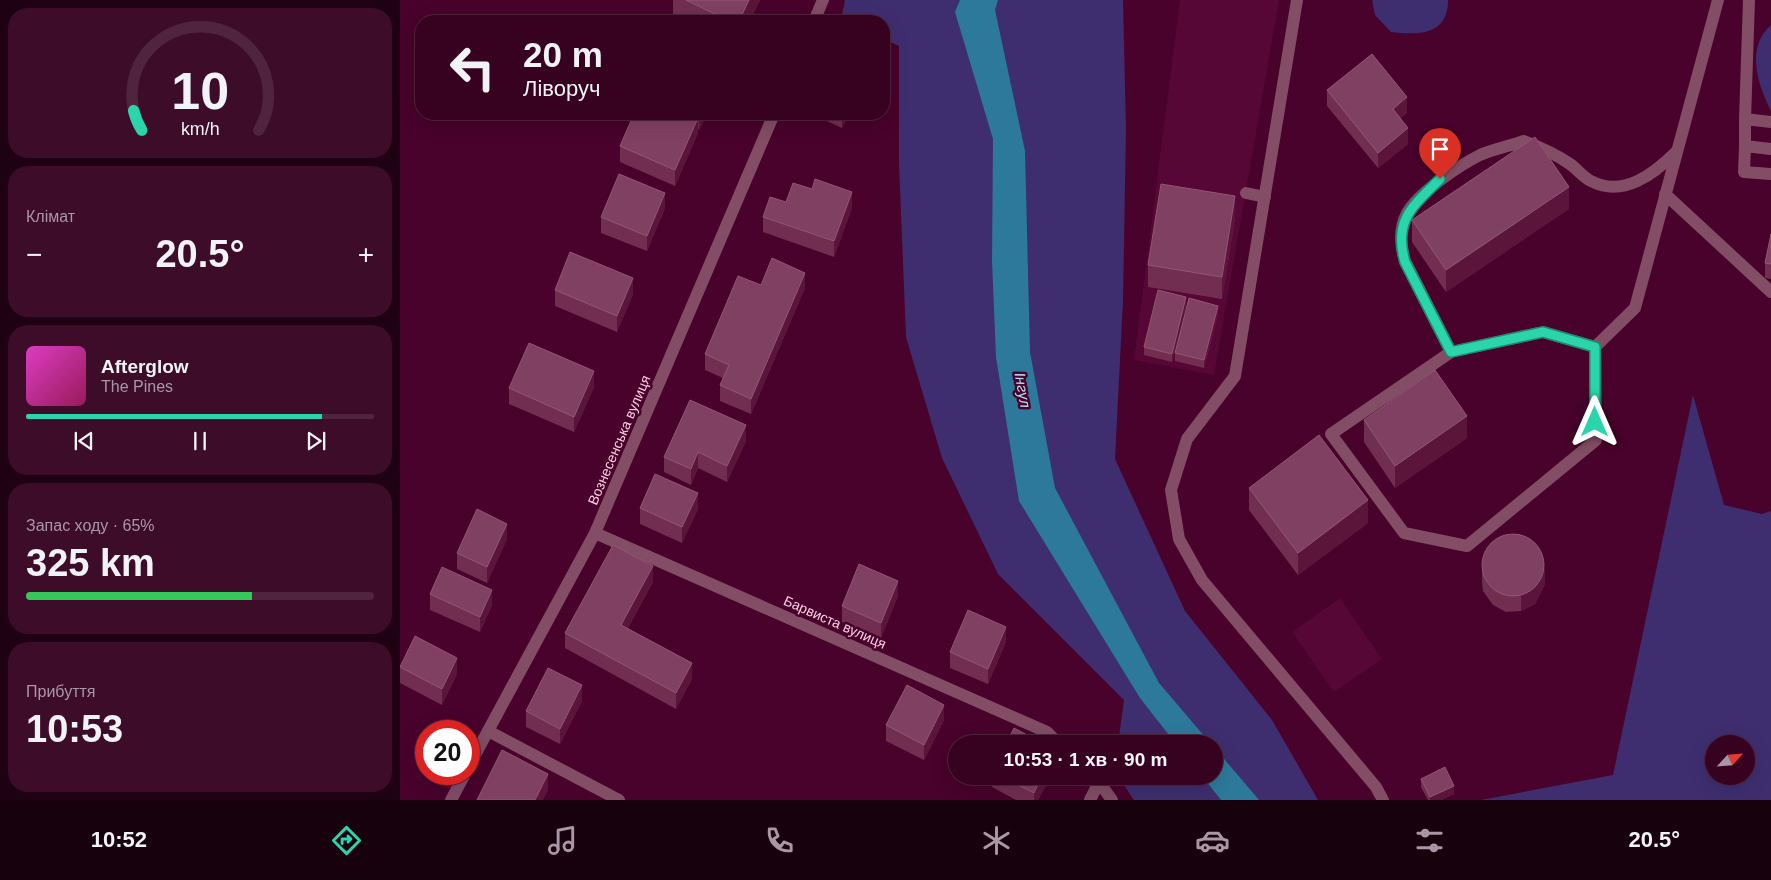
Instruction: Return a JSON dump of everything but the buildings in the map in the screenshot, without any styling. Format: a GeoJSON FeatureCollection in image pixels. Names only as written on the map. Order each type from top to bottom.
{"type":"FeatureCollection","features":[{"type":"Feature","properties":{"kind":"street"},"geometry":{"type":"LineString","coordinates":[[817,15],[823,0]]}},
{"type":"Feature","properties":{"kind":"street"},"geometry":{"type":"LineString","coordinates":[[1297,0],[1235,376],[1187,439],[1171,490],[1179,539],[1202,580],[1376,787],[1383,800]]}},
{"type":"Feature","properties":{"kind":"street"},"geometry":{"type":"LineString","coordinates":[[1595,347],[1543,332],[1451,352],[1331,434],[1404,533],[1467,546],[1596,440],[1595,347],[1634,308],[1718,0]]}},
{"type":"Feature","properties":{"kind":"street"},"geometry":{"type":"LineString","coordinates":[[1749,0],[1744,172],[1771,174]]}},
{"type":"Feature","properties":{"kind":"street"},"geometry":{"type":"LineString","coordinates":[[1745,119],[1771,122]]}},
{"type":"Feature","properties":{"kind":"street","name":"Вознесенська вулиця"},"geometry":{"type":"LineString","coordinates":[[480,746],[595,533],[771,120]]}},
{"type":"Feature","properties":{"kind":"street"},"geometry":{"type":"LineString","coordinates":[[1451,352],[1405,262],[1401,246],[1401,230],[1408,212],[1440,179],[1480,156],[1524,141],[1562,159],[1590,181],[1610,187],[1633,183],[1657,171],[1676,152]]}},
{"type":"Feature","properties":{"kind":"street"},"geometry":{"type":"LineString","coordinates":[[1745,146],[1771,149]]}},
{"type":"Feature","properties":{"kind":"street"},"geometry":{"type":"LineString","coordinates":[[1246,193],[1265,197]]}},
{"type":"Feature","properties":{"kind":"street"},"geometry":{"type":"LineString","coordinates":[[1665,194],[1771,292]]}},
{"type":"Feature","properties":{"kind":"street","name":"Барвиста вулиця"},"geometry":{"type":"LineString","coordinates":[[595,533],[1047,732],[1050,735]]}},
{"type":"Feature","properties":{"kind":"street"},"geometry":{"type":"LineString","coordinates":[[488,731],[619,800]]}},
{"type":"Feature","properties":{"kind":"street"},"geometry":{"type":"LineString","coordinates":[[451,800],[459,785]]}},
{"type":"Feature","properties":{"kind":"street"},"geometry":{"type":"LineString","coordinates":[[1090,800],[1094,785]]}},
{"type":"Feature","properties":{"kind":"street"},"geometry":{"type":"LineString","coordinates":[[1101,785],[1112,800]]}},
{"type":"Feature","properties":{"kind":"shaded area"},"geometry":{"type":"Polygon","coordinates":[[[845,0],[1123,0],[1126,130],[1123,300],[1115,459],[1185,611],[1272,720],[1318,800],[1134,800],[1124,785],[1223,785],[1223,735],[1119,735],[1124,700],[998,574],[942,458],[906,337],[899,163],[899,46],[890,42],[890,15],[842,15],[845,0]]]}},
{"type":"Feature","properties":{"kind":"shaded area"},"geometry":{"type":"Polygon","coordinates":[[[1180,0],[1279,0],[1214,375],[1134,360],[1180,0]]]}},
{"type":"Feature","properties":{"kind":"shaded area"},"geometry":{"type":"Polygon","coordinates":[[[1372,0],[1448,0],[1447,12],[1443,21],[1437,27],[1430,31],[1411,33],[1391,32],[1375,15],[1372,0]]]}},
{"type":"Feature","properties":{"kind":"shaded area"},"geometry":{"type":"Polygon","coordinates":[[[1771,25],[1771,111],[1758,78],[1756,55],[1758,44],[1763,34],[1771,25]]]}},
{"type":"Feature","properties":{"kind":"shaded area"},"geometry":{"type":"Polygon","coordinates":[[[1693,395],[1724,505],[1762,514],[1771,511],[1771,800],[1481,800],[1613,775],[1693,395]]]}},
{"type":"Feature","properties":{"kind":"shaded area"},"geometry":{"type":"Polygon","coordinates":[[[1340,598],[1382,659],[1334,692],[1292,632],[1340,598]]]}},
{"type":"Feature","properties":{"kind":"water","name":"Інгул"},"geometry":{"type":"Polygon","coordinates":[[[960,0],[998,0],[995,10],[1025,151],[1030,352],[1055,488],[1159,683],[1203,735],[1169,735],[1140,698],[1019,501],[996,357],[992,261],[993,139],[955,12],[960,0]]]}},
{"type":"Feature","properties":{"kind":"water"},"geometry":{"type":"Polygon","coordinates":[[[1223,758],[1259,800],[1221,800],[1209,785],[1223,785],[1223,758]]]}},
{"type":"Feature","properties":{"kind":"route"},"geometry":{"type":"LineString","coordinates":[[1440,179],[1408,212],[1401,230],[1401,246],[1405,262],[1451,352],[1543,332],[1595,347],[1595,422]]}}]}
